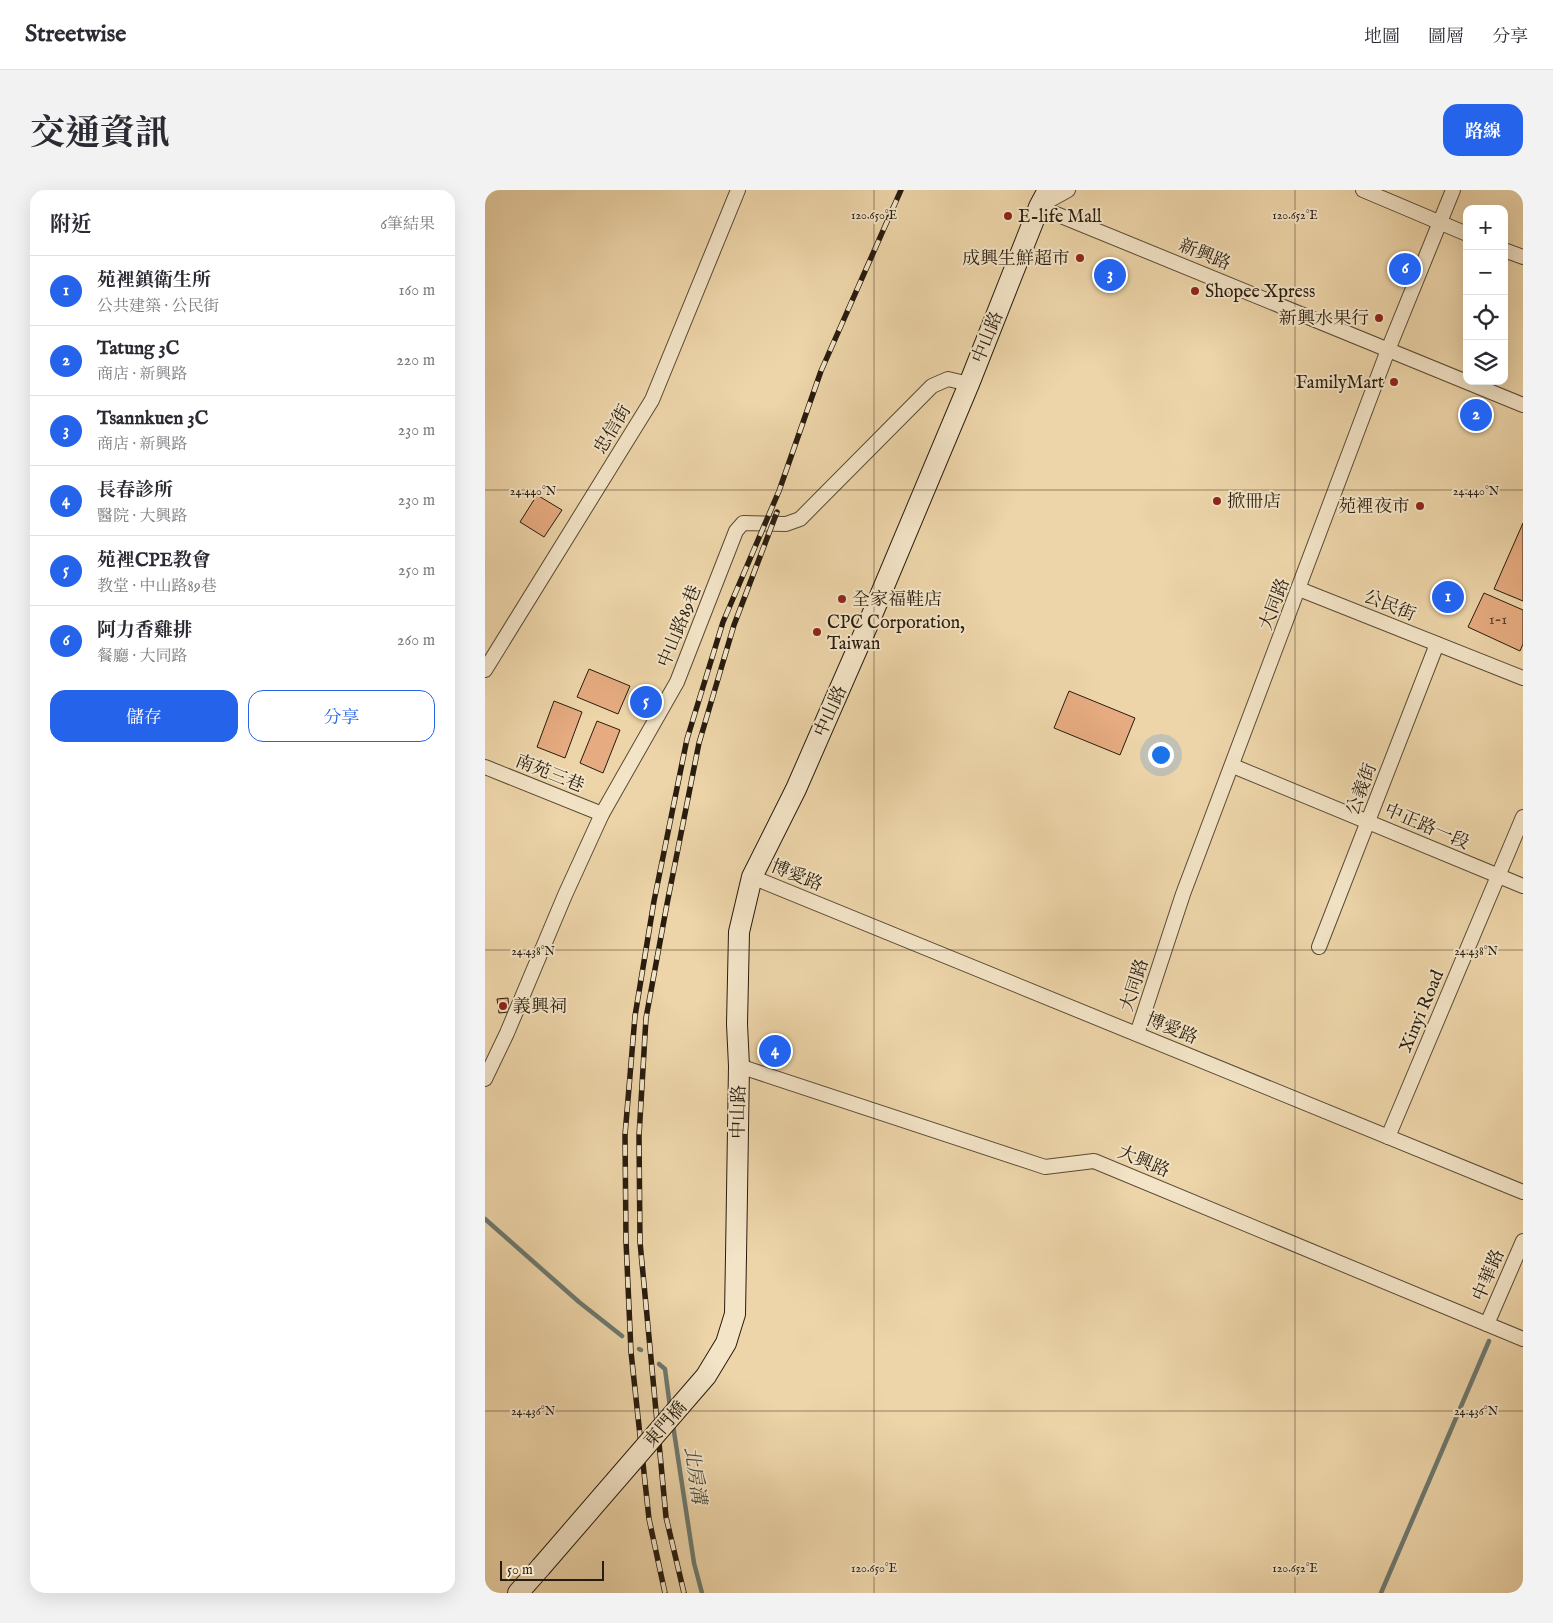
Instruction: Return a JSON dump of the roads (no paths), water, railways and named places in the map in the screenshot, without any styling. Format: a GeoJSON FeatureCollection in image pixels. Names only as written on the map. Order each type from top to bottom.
{"type":"FeatureCollection","features":[{"type":"Feature","properties":{"kind":"street","name":"忠信街"},"geometry":{"type":"LineString","coordinates":[[485,670],[652,400],[737,190]]}},
{"type":"Feature","properties":{"kind":"street"},"geometry":{"type":"LineString","coordinates":[[1043,198],[1067,190]]}},
{"type":"Feature","properties":{"kind":"street"},"geometry":{"type":"LineString","coordinates":[[1363,190],[1463,232]]}},
{"type":"Feature","properties":{"kind":"street","name":"大同路"},"geometry":{"type":"LineString","coordinates":[[1137,1034],[1183,894],[1233,766],[1388,350],[1453,190]]}},
{"type":"Feature","properties":{"kind":"street","name":"新興路"},"geometry":{"type":"LineString","coordinates":[[1043,198],[1388,350],[1523,405]]}},
{"type":"Feature","properties":{"kind":"street","name":"中山路"},"geometry":{"type":"LineString","coordinates":[[736,1256],[739,932],[752,877],[796,789],[869,622],[969,384],[1043,198]]}},
{"type":"Feature","properties":{"kind":"street"},"geometry":{"type":"LineString","coordinates":[[1508,251],[1523,257]]}},
{"type":"Feature","properties":{"kind":"street","name":"中山路89巷"},"geometry":{"type":"LineString","coordinates":[[485,1079],[507,1033],[601,814],[677,682],[735,531],[743,523],[786,524],[800,519],[932,386],[948,379],[969,384]]}},
{"type":"Feature","properties":{"kind":"street","name":"公民街"},"geometry":{"type":"LineString","coordinates":[[1299,589],[1523,678]]}},
{"type":"Feature","properties":{"kind":"street","name":"公義街"},"geometry":{"type":"LineString","coordinates":[[1319,947],[1437,644]]}},
{"type":"Feature","properties":{"kind":"street","name":"中正路一段"},"geometry":{"type":"LineString","coordinates":[[1233,766],[1523,886]]}},
{"type":"Feature","properties":{"kind":"street","name":"南苑三巷"},"geometry":{"type":"LineString","coordinates":[[485,767],[601,814]]}},
{"type":"Feature","properties":{"kind":"street","name":"Xinyi Road"},"geometry":{"type":"LineString","coordinates":[[1388,1137],[1523,816]]}},
{"type":"Feature","properties":{"kind":"street","name":"博愛路"},"geometry":{"type":"LineString","coordinates":[[752,877],[1523,1192]]}},
{"type":"Feature","properties":{"kind":"street","name":"大興路"},"geometry":{"type":"LineString","coordinates":[[739,1066],[1045,1167],[1094,1161],[1523,1338]]}},
{"type":"Feature","properties":{"kind":"street","name":"中華路"},"geometry":{"type":"LineString","coordinates":[[1487,1324],[1523,1242]]}},
{"type":"Feature","properties":{"kind":"street","name":"東門橋"},"geometry":{"type":"LineString","coordinates":[[518,1593],[706,1376],[726,1343],[735,1314],[736,1256]]}},
{"type":"Feature","properties":{"kind":"waterway","name":"北房溝"},"geometry":{"type":"LineString","coordinates":[[485,1219],[579,1302],[622,1336]]}},
{"type":"Feature","properties":{"kind":"waterway"},"geometry":{"type":"LineString","coordinates":[[1381,1593],[1489,1341]]}},
{"type":"Feature","properties":{"kind":"waterway","name":"北房溝"},"geometry":{"type":"LineString","coordinates":[[659,1364],[665,1369],[670,1407]]}},
{"type":"Feature","properties":{"kind":"waterway","name":"北房溝"},"geometry":{"type":"LineString","coordinates":[[673,1425],[694,1563],[702,1593]]}},
{"type":"Feature","properties":{"kind":"railway"},"geometry":{"type":"LineString","coordinates":[[665,1593],[649,1519],[631,1352],[626,1241],[625,1135],[635,1016],[654,901],[687,739],[723,622],[779,491],[821,371],[901,190]]}},
{"type":"Feature","properties":{"kind":"railway"},"geometry":{"type":"LineString","coordinates":[[684,1593],[666,1517],[640,1242],[639,1136],[646,1018],[699,743],[734,625],[777,512]]}},
{"type":"Feature","properties":{"kind":"place","name":"E-life Mall"},"geometry":{"type":"Point","coordinates":[1008,216]}},
{"type":"Feature","properties":{"kind":"place","name":"成興生鮮超市"},"geometry":{"type":"Point","coordinates":[1080,258]}},
{"type":"Feature","properties":{"kind":"place","name":"阿力香雞排"},"geometry":{"type":"Point","coordinates":[1405,269]}},
{"type":"Feature","properties":{"kind":"place","name":"Tsannkuen 3C"},"geometry":{"type":"Point","coordinates":[1110,275]}},
{"type":"Feature","properties":{"kind":"place","name":"Shopee Xpress"},"geometry":{"type":"Point","coordinates":[1195,291]}},
{"type":"Feature","properties":{"kind":"place","name":"新興水果行"},"geometry":{"type":"Point","coordinates":[1379,318]}},
{"type":"Feature","properties":{"kind":"place","name":"FamilyMart"},"geometry":{"type":"Point","coordinates":[1394,382]}},
{"type":"Feature","properties":{"kind":"place","name":"Tatung 3C"},"geometry":{"type":"Point","coordinates":[1476,415]}},
{"type":"Feature","properties":{"kind":"place","name":"掀冊店"},"geometry":{"type":"Point","coordinates":[1217,501]}},
{"type":"Feature","properties":{"kind":"place","name":"苑裡夜市"},"geometry":{"type":"Point","coordinates":[1420,506]}},
{"type":"Feature","properties":{"kind":"place","name":"苑裡鎮衛生所"},"geometry":{"type":"Point","coordinates":[1448,597]}},
{"type":"Feature","properties":{"kind":"place","name":"全家福鞋店"},"geometry":{"type":"Point","coordinates":[842,599]}},
{"type":"Feature","properties":{"kind":"place","name":"CPC Corporation, Taiwan"},"geometry":{"type":"Point","coordinates":[817,632]}},
{"type":"Feature","properties":{"kind":"place","name":"苑裡CPE教會"},"geometry":{"type":"Point","coordinates":[646,702]}},
{"type":"Feature","properties":{"kind":"place","name":"義興祠"},"geometry":{"type":"Point","coordinates":[503,1006]}},
{"type":"Feature","properties":{"kind":"place","name":"長春診所"},"geometry":{"type":"Point","coordinates":[775,1051]}}]}
